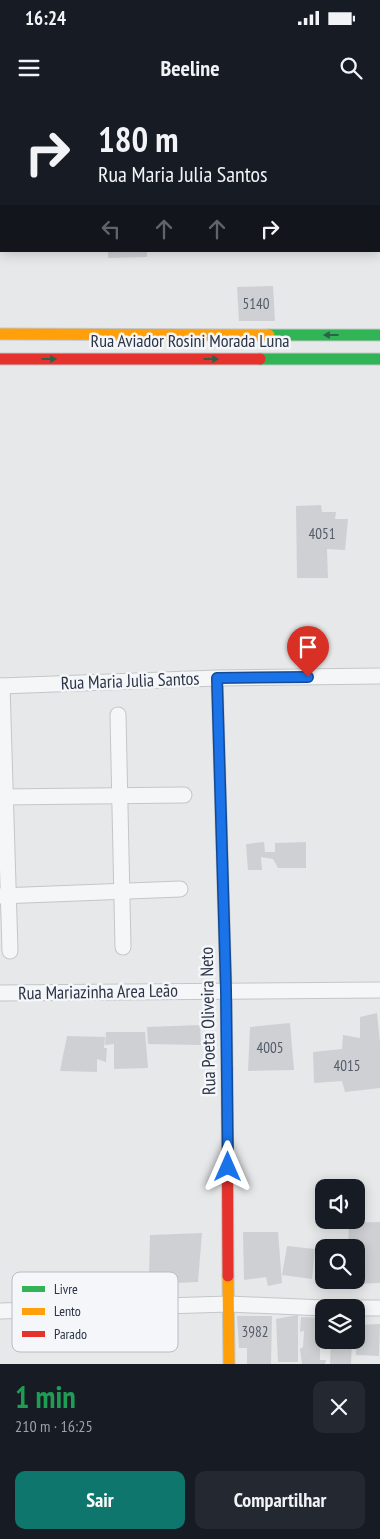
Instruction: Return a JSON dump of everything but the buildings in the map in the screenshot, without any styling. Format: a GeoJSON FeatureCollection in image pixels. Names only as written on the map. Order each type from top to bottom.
{"type":"FeatureCollection","features":[{"type":"Feature","properties":{"kind":"street","name":"Rua Aviador Rosini Morada Luna"},"geometry":{"type":"LineString","coordinates":[[0,334],[380,335]]}},
{"type":"Feature","properties":{"kind":"street","name":"Rua Aviador Rosini Morada Luna"},"geometry":{"type":"LineString","coordinates":[[0,359],[380,359]]}},
{"type":"Feature","properties":{"kind":"street","name":"Rua Maria Julia Santos"},"geometry":{"type":"LineString","coordinates":[[1,686],[217,678],[380,676]]}},
{"type":"Feature","properties":{"kind":"street","name":"Rua Poeta Oliveira Neto"},"geometry":{"type":"LineString","coordinates":[[217,678],[226,990],[229,1364]]}},
{"type":"Feature","properties":{"kind":"street"},"geometry":{"type":"LineString","coordinates":[[1,686],[4,896],[10,951]]}},
{"type":"Feature","properties":{"kind":"street"},"geometry":{"type":"LineString","coordinates":[[118,715],[123,947]]}},
{"type":"Feature","properties":{"kind":"street"},"geometry":{"type":"LineString","coordinates":[[3,797],[184,795]]}},
{"type":"Feature","properties":{"kind":"street"},"geometry":{"type":"LineString","coordinates":[[4,896],[180,889]]}},
{"type":"Feature","properties":{"kind":"street","name":"Rua Mariazinha Area Leão"},"geometry":{"type":"LineString","coordinates":[[0,993],[380,990]]}},
{"type":"Feature","properties":{"kind":"street"},"geometry":{"type":"LineString","coordinates":[[178,1306],[229,1304],[315,1308]]}},
{"type":"Feature","properties":{"kind":"street"},"geometry":{"type":"LineString","coordinates":[[365,1308],[380,1308]]}},
{"type":"Feature","properties":{"kind":"traffic: fast"},"geometry":{"type":"LineString","coordinates":[[269,335],[380,335]]}},
{"type":"Feature","properties":{"kind":"traffic: fast"},"geometry":{"type":"LineString","coordinates":[[260,359],[380,359]]}},
{"type":"Feature","properties":{"kind":"traffic: slow"},"geometry":{"type":"LineString","coordinates":[[0,334],[269,335]]}},
{"type":"Feature","properties":{"kind":"traffic: slow"},"geometry":{"type":"LineString","coordinates":[[217,678],[227,1069]]}},
{"type":"Feature","properties":{"kind":"traffic: slow"},"geometry":{"type":"LineString","coordinates":[[228,1276],[229,1364]]}},
{"type":"Feature","properties":{"kind":"traffic: jam"},"geometry":{"type":"LineString","coordinates":[[0,359],[260,359]]}},
{"type":"Feature","properties":{"kind":"traffic: jam"},"geometry":{"type":"LineString","coordinates":[[227,1069],[228,1276]]}},
{"type":"Feature","properties":{"kind":"route"},"geometry":{"type":"LineString","coordinates":[[228,1167],[226,990],[217,678],[308,677]]}}]}
